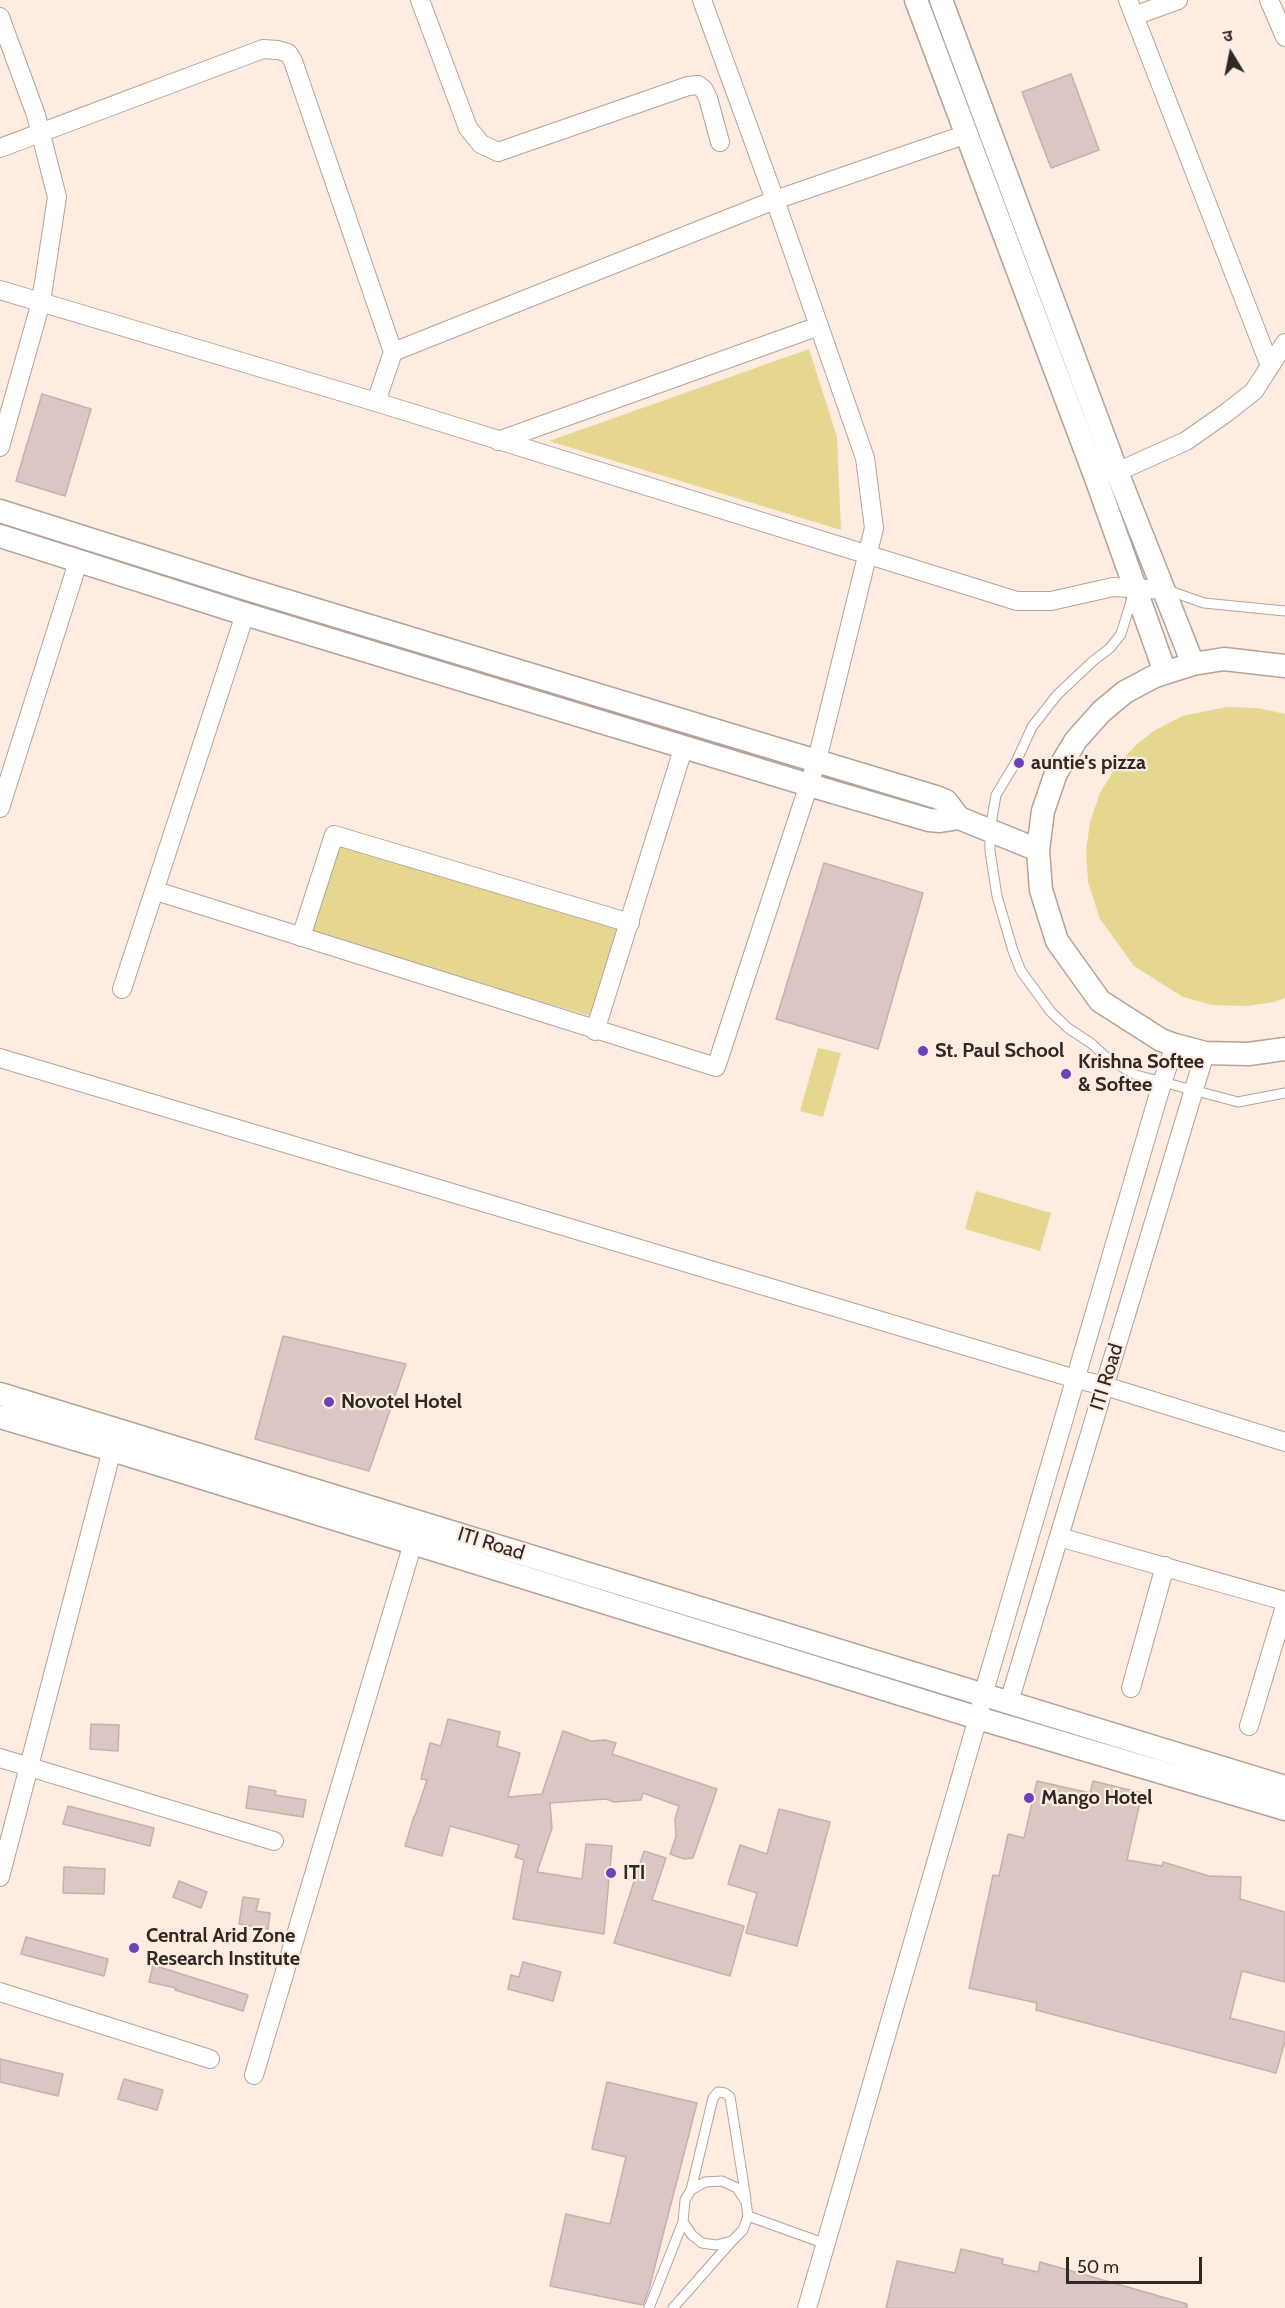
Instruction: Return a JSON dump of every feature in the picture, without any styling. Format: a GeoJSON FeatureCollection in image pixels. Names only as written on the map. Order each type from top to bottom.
{"type":"FeatureCollection","features":[{"type":"Feature","properties":{"kind":"street"},"geometry":{"type":"LineString","coordinates":[[420,0],[468,128],[481,144],[498,152],[688,86],[698,85],[708,98],[720,142]]}},
{"type":"Feature","properties":{"kind":"street"},"geometry":{"type":"LineString","coordinates":[[156,891],[716,1067],[817,760],[874,528],[865,458],[776,200],[702,0]]}},
{"type":"Feature","properties":{"kind":"street"},"geometry":{"type":"LineString","coordinates":[[916,0],[1166,672]]}},
{"type":"Feature","properties":{"kind":"street"},"geometry":{"type":"LineString","coordinates":[[941,0],[1117,472],[1193,664]]}},
{"type":"Feature","properties":{"kind":"street"},"geometry":{"type":"LineString","coordinates":[[1178,0],[1131,8],[1270,366]]}},
{"type":"Feature","properties":{"kind":"street"},"geometry":{"type":"LineString","coordinates":[[1269,0],[1285,37]]}},
{"type":"Feature","properties":{"kind":"street"},"geometry":{"type":"LineString","coordinates":[[0,18],[36,115],[57,197],[41,302],[0,447]]}},
{"type":"Feature","properties":{"kind":"street"},"geometry":{"type":"LineString","coordinates":[[0,148],[41,135],[263,49],[288,53],[393,352],[376,402]]}},
{"type":"Feature","properties":{"kind":"street"},"geometry":{"type":"LineString","coordinates":[[393,352],[776,200],[967,134]]}},
{"type":"Feature","properties":{"kind":"street"},"geometry":{"type":"LineString","coordinates":[[0,290],[376,402],[1017,601],[1051,601],[1113,587],[1165,590]]}},
{"type":"Feature","properties":{"kind":"street"},"geometry":{"type":"LineString","coordinates":[[498,441],[819,326]]}},
{"type":"Feature","properties":{"kind":"street"},"geometry":{"type":"LineString","coordinates":[[1117,472],[1186,441],[1254,391],[1285,344]]}},
{"type":"Feature","properties":{"kind":"street"},"geometry":{"type":"LineString","coordinates":[[0,511],[248,589],[936,797],[946,801],[959,818]]}},
{"type":"Feature","properties":{"kind":"street"},"geometry":{"type":"LineString","coordinates":[[0,536],[245,614],[808,785],[928,820],[959,818],[1038,850]]}},
{"type":"Feature","properties":{"kind":"street"},"geometry":{"type":"LineString","coordinates":[[0,808],[78,562]]}},
{"type":"Feature","properties":{"kind":"street"},"geometry":{"type":"LineString","coordinates":[[122,989],[245,614]]}},
{"type":"Feature","properties":{"kind":"street"},"geometry":{"type":"LineString","coordinates":[[1285,666],[1224,659],[1193,664],[1166,672],[1125,692],[1102,711],[1076,740],[1056,773],[1046,801],[1038,850],[1041,890],[1057,941],[1100,1001],[1161,1040],[1205,1053],[1249,1054],[1285,1049]]}},
{"type":"Feature","properties":{"kind":"street"},"geometry":{"type":"LineString","coordinates":[[595,1030],[684,746]]}},
{"type":"Feature","properties":{"kind":"street"},"geometry":{"type":"LineString","coordinates":[[301,937],[334,835],[630,923]]}},
{"type":"Feature","properties":{"kind":"street","name":"ITI Road"},"geometry":{"type":"LineString","coordinates":[[982,1695],[1175,1045]]}},
{"type":"Feature","properties":{"kind":"street","name":"ITI Road"},"geometry":{"type":"LineString","coordinates":[[1009,1702],[1205,1053]]}},
{"type":"Feature","properties":{"kind":"street"},"geometry":{"type":"LineString","coordinates":[[0,1058],[1105,1386],[1285,1442]]}},
{"type":"Feature","properties":{"kind":"street","name":"ITI Road"},"geometry":{"type":"LineString","coordinates":[[0,1394],[1285,1787]]}},
{"type":"Feature","properties":{"kind":"street","name":"ITI Road"},"geometry":{"type":"LineString","coordinates":[[0,1418],[112,1450],[978,1718],[1285,1809]]}},
{"type":"Feature","properties":{"kind":"street"},"geometry":{"type":"LineString","coordinates":[[0,1876],[27,1766],[112,1450]]}},
{"type":"Feature","properties":{"kind":"street"},"geometry":{"type":"LineString","coordinates":[[1059,1536],[1285,1602]]}},
{"type":"Feature","properties":{"kind":"street"},"geometry":{"type":"LineString","coordinates":[[254,2075],[412,1543]]}},
{"type":"Feature","properties":{"kind":"street"},"geometry":{"type":"LineString","coordinates":[[1131,1688],[1165,1566]]}},
{"type":"Feature","properties":{"kind":"street"},"geometry":{"type":"LineString","coordinates":[[1249,1726],[1285,1606]]}},
{"type":"Feature","properties":{"kind":"street"},"geometry":{"type":"LineString","coordinates":[[807,2308],[978,1718],[982,1695]]}},
{"type":"Feature","properties":{"kind":"street"},"geometry":{"type":"LineString","coordinates":[[0,1758],[274,1841]]}},
{"type":"Feature","properties":{"kind":"street"},"geometry":{"type":"LineString","coordinates":[[0,1992],[210,2059]]}},
{"type":"Feature","properties":{"kind":"lane"},"geometry":{"type":"LineString","coordinates":[[1136,587],[1121,634],[1110,648],[1057,695],[1032,728],[1016,762],[996,795],[990,830],[990,851],[996,896],[1013,951],[1027,981],[1051,1012],[1107,1058],[1136,1075],[1238,1102],[1285,1094]]}},
{"type":"Feature","properties":{"kind":"lane"},"geometry":{"type":"LineString","coordinates":[[1165,590],[1204,603],[1285,611]]}},
{"type":"Feature","properties":{"kind":"lane"},"geometry":{"type":"LineString","coordinates":[[649,2308],[683,2222],[682,2212],[691,2190],[713,2098],[718,2092],[726,2093],[730,2097],[748,2216],[743,2230],[674,2308]]}},
{"type":"Feature","properties":{"kind":"lane"},"geometry":{"type":"LineString","coordinates":[[691,2190],[705,2182],[722,2181],[737,2188],[746,2202]]}},
{"type":"Feature","properties":{"kind":"lane"},"geometry":{"type":"LineString","coordinates":[[748,2216],[826,2244]]}},
{"type":"Feature","properties":{"kind":"lane"},"geometry":{"type":"LineString","coordinates":[[683,2222],[692,2235],[702,2242],[716,2245],[732,2241]]}},
{"type":"Feature","properties":{"kind":"shaded area"},"geometry":{"type":"Polygon","coordinates":[[[809,349],[837,437],[841,530],[549,441],[809,349]]]}},
{"type":"Feature","properties":{"kind":"shaded area"},"geometry":{"type":"Polygon","coordinates":[[[1227,707],[1258,708],[1285,714],[1285,998],[1247,1006],[1212,1005],[1183,997],[1134,966],[1100,919],[1088,882],[1086,851],[1090,822],[1100,793],[1115,768],[1135,746],[1152,732],[1182,716],[1227,707]]]}},
{"type":"Feature","properties":{"kind":"shaded area"},"geometry":{"type":"Polygon","coordinates":[[[335,844],[620,929],[593,1017],[309,932],[335,844]]]}},
{"type":"Feature","properties":{"kind":"shaded area"},"geometry":{"type":"Polygon","coordinates":[[[818,1048],[841,1053],[823,1117],[800,1111],[818,1048]]]}},
{"type":"Feature","properties":{"kind":"shaded area"},"geometry":{"type":"Polygon","coordinates":[[[976,1191],[1051,1213],[1040,1251],[965,1229],[976,1191]]]}},
{"type":"Feature","properties":{"kind":"building"},"geometry":{"type":"Polygon","coordinates":[[[1071,74],[1099,150],[1051,168],[1022,92],[1071,74]]]}},
{"type":"Feature","properties":{"kind":"building"},"geometry":{"type":"Polygon","coordinates":[[[42,394],[91,409],[65,496],[16,481],[42,394]]]}},
{"type":"Feature","properties":{"kind":"building"},"geometry":{"type":"Polygon","coordinates":[[[824,863],[923,893],[878,1049],[776,1019],[824,863]]]}},
{"type":"Feature","properties":{"kind":"building","name":"Novotel Hotel"},"geometry":{"type":"Polygon","coordinates":[[[283,1336],[406,1364],[369,1471],[255,1439],[283,1336]]]}},
{"type":"Feature","properties":{"kind":"building"},"geometry":{"type":"Polygon","coordinates":[[[448,1719],[500,1732],[497,1746],[520,1753],[508,1797],[542,1794],[563,1731],[591,1741],[605,1740],[616,1743],[612,1754],[717,1789],[693,1858],[684,1859],[670,1854],[676,1837],[675,1819],[679,1806],[643,1793],[641,1800],[614,1802],[606,1799],[550,1803],[552,1828],[537,1872],[582,1879],[586,1844],[612,1846],[604,1934],[513,1919],[524,1860],[515,1857],[519,1845],[450,1826],[442,1856],[405,1846],[427,1780],[421,1779],[430,1743],[441,1746],[448,1719]]]}},
{"type":"Feature","properties":{"kind":"building"},"geometry":{"type":"Polygon","coordinates":[[[91,1724],[119,1725],[118,1751],[90,1749],[91,1724]]]}},
{"type":"Feature","properties":{"kind":"building"},"geometry":{"type":"Polygon","coordinates":[[[1037,1781],[1090,1793],[1093,1781],[1142,1793],[1127,1860],[1162,1866],[1163,1862],[1209,1876],[1241,1877],[1240,1899],[1285,1912],[1285,1982],[1242,1971],[1230,2018],[1285,2032],[1285,2041],[1276,2073],[1036,2010],[1037,2003],[969,1988],[993,1875],[999,1876],[1008,1834],[1024,1838],[1037,1781]]]}},
{"type":"Feature","properties":{"kind":"building"},"geometry":{"type":"Polygon","coordinates":[[[249,1786],[276,1791],[275,1795],[306,1800],[303,1817],[246,1808],[249,1786]]]}},
{"type":"Feature","properties":{"kind":"building"},"geometry":{"type":"Polygon","coordinates":[[[68,1806],[154,1828],[150,1846],[63,1824],[68,1806]]]}},
{"type":"Feature","properties":{"kind":"building"},"geometry":{"type":"Polygon","coordinates":[[[779,1809],[830,1822],[797,1946],[746,1933],[757,1893],[728,1884],[740,1845],[767,1854],[779,1809]]]}},
{"type":"Feature","properties":{"kind":"building"},"geometry":{"type":"Polygon","coordinates":[[[644,1851],[666,1858],[652,1900],[744,1926],[730,1976],[614,1943],[644,1851]]]}},
{"type":"Feature","properties":{"kind":"building"},"geometry":{"type":"Polygon","coordinates":[[[64,1867],[105,1869],[104,1894],[63,1893],[64,1867]]]}},
{"type":"Feature","properties":{"kind":"building"},"geometry":{"type":"Polygon","coordinates":[[[179,1881],[207,1892],[201,1908],[173,1897],[179,1881]]]}},
{"type":"Feature","properties":{"kind":"building"},"geometry":{"type":"Polygon","coordinates":[[[243,1897],[259,1899],[256,1911],[270,1913],[268,1929],[239,1924],[243,1897]]]}},
{"type":"Feature","properties":{"kind":"building"},"geometry":{"type":"Polygon","coordinates":[[[26,1937],[108,1959],[104,1976],[21,1954],[26,1937]]]}},
{"type":"Feature","properties":{"kind":"building"},"geometry":{"type":"Polygon","coordinates":[[[523,1962],[561,1972],[553,2001],[508,1989],[511,1975],[519,1977],[523,1962]]]}},
{"type":"Feature","properties":{"kind":"building"},"geometry":{"type":"Polygon","coordinates":[[[153,1965],[248,1995],[243,2011],[175,1990],[176,1988],[149,1982],[153,1965]]]}},
{"type":"Feature","properties":{"kind":"building"},"geometry":{"type":"Polygon","coordinates":[[[0,2059],[63,2074],[58,2096],[0,2082],[0,2059]]]}},
{"type":"Feature","properties":{"kind":"building"},"geometry":{"type":"Polygon","coordinates":[[[124,2079],[163,2090],[157,2110],[118,2099],[124,2079]]]}},
{"type":"Feature","properties":{"kind":"building"},"geometry":{"type":"Polygon","coordinates":[[[607,2082],[697,2103],[643,2305],[550,2286],[566,2214],[610,2224],[626,2157],[592,2149],[607,2082]]]}},
{"type":"Feature","properties":{"kind":"building"},"geometry":{"type":"Polygon","coordinates":[[[961,2249],[1003,2259],[1002,2264],[1038,2272],[1040,2262],[1187,2304],[1187,2308],[886,2308],[897,2261],[955,2273],[961,2249]]]}},
{"type":"Feature","properties":{"kind":"place","name":"auntie's pizza"},"geometry":{"type":"Point","coordinates":[1019,763]}},
{"type":"Feature","properties":{"kind":"place","name":"St. Paul School"},"geometry":{"type":"Point","coordinates":[923,1051]}},
{"type":"Feature","properties":{"kind":"place","name":"Krishna Softee & Softee"},"geometry":{"type":"Point","coordinates":[1066,1074]}},
{"type":"Feature","properties":{"kind":"place","name":"Novotel Hotel"},"geometry":{"type":"Point","coordinates":[329,1402]}},
{"type":"Feature","properties":{"kind":"place","name":"Mango Hotel"},"geometry":{"type":"Point","coordinates":[1029,1798]}},
{"type":"Feature","properties":{"kind":"place","name":"ITI"},"geometry":{"type":"Point","coordinates":[611,1873]}},
{"type":"Feature","properties":{"kind":"place","name":"Central Arid Zone Research Institute"},"geometry":{"type":"Point","coordinates":[134,1948]}}]}
